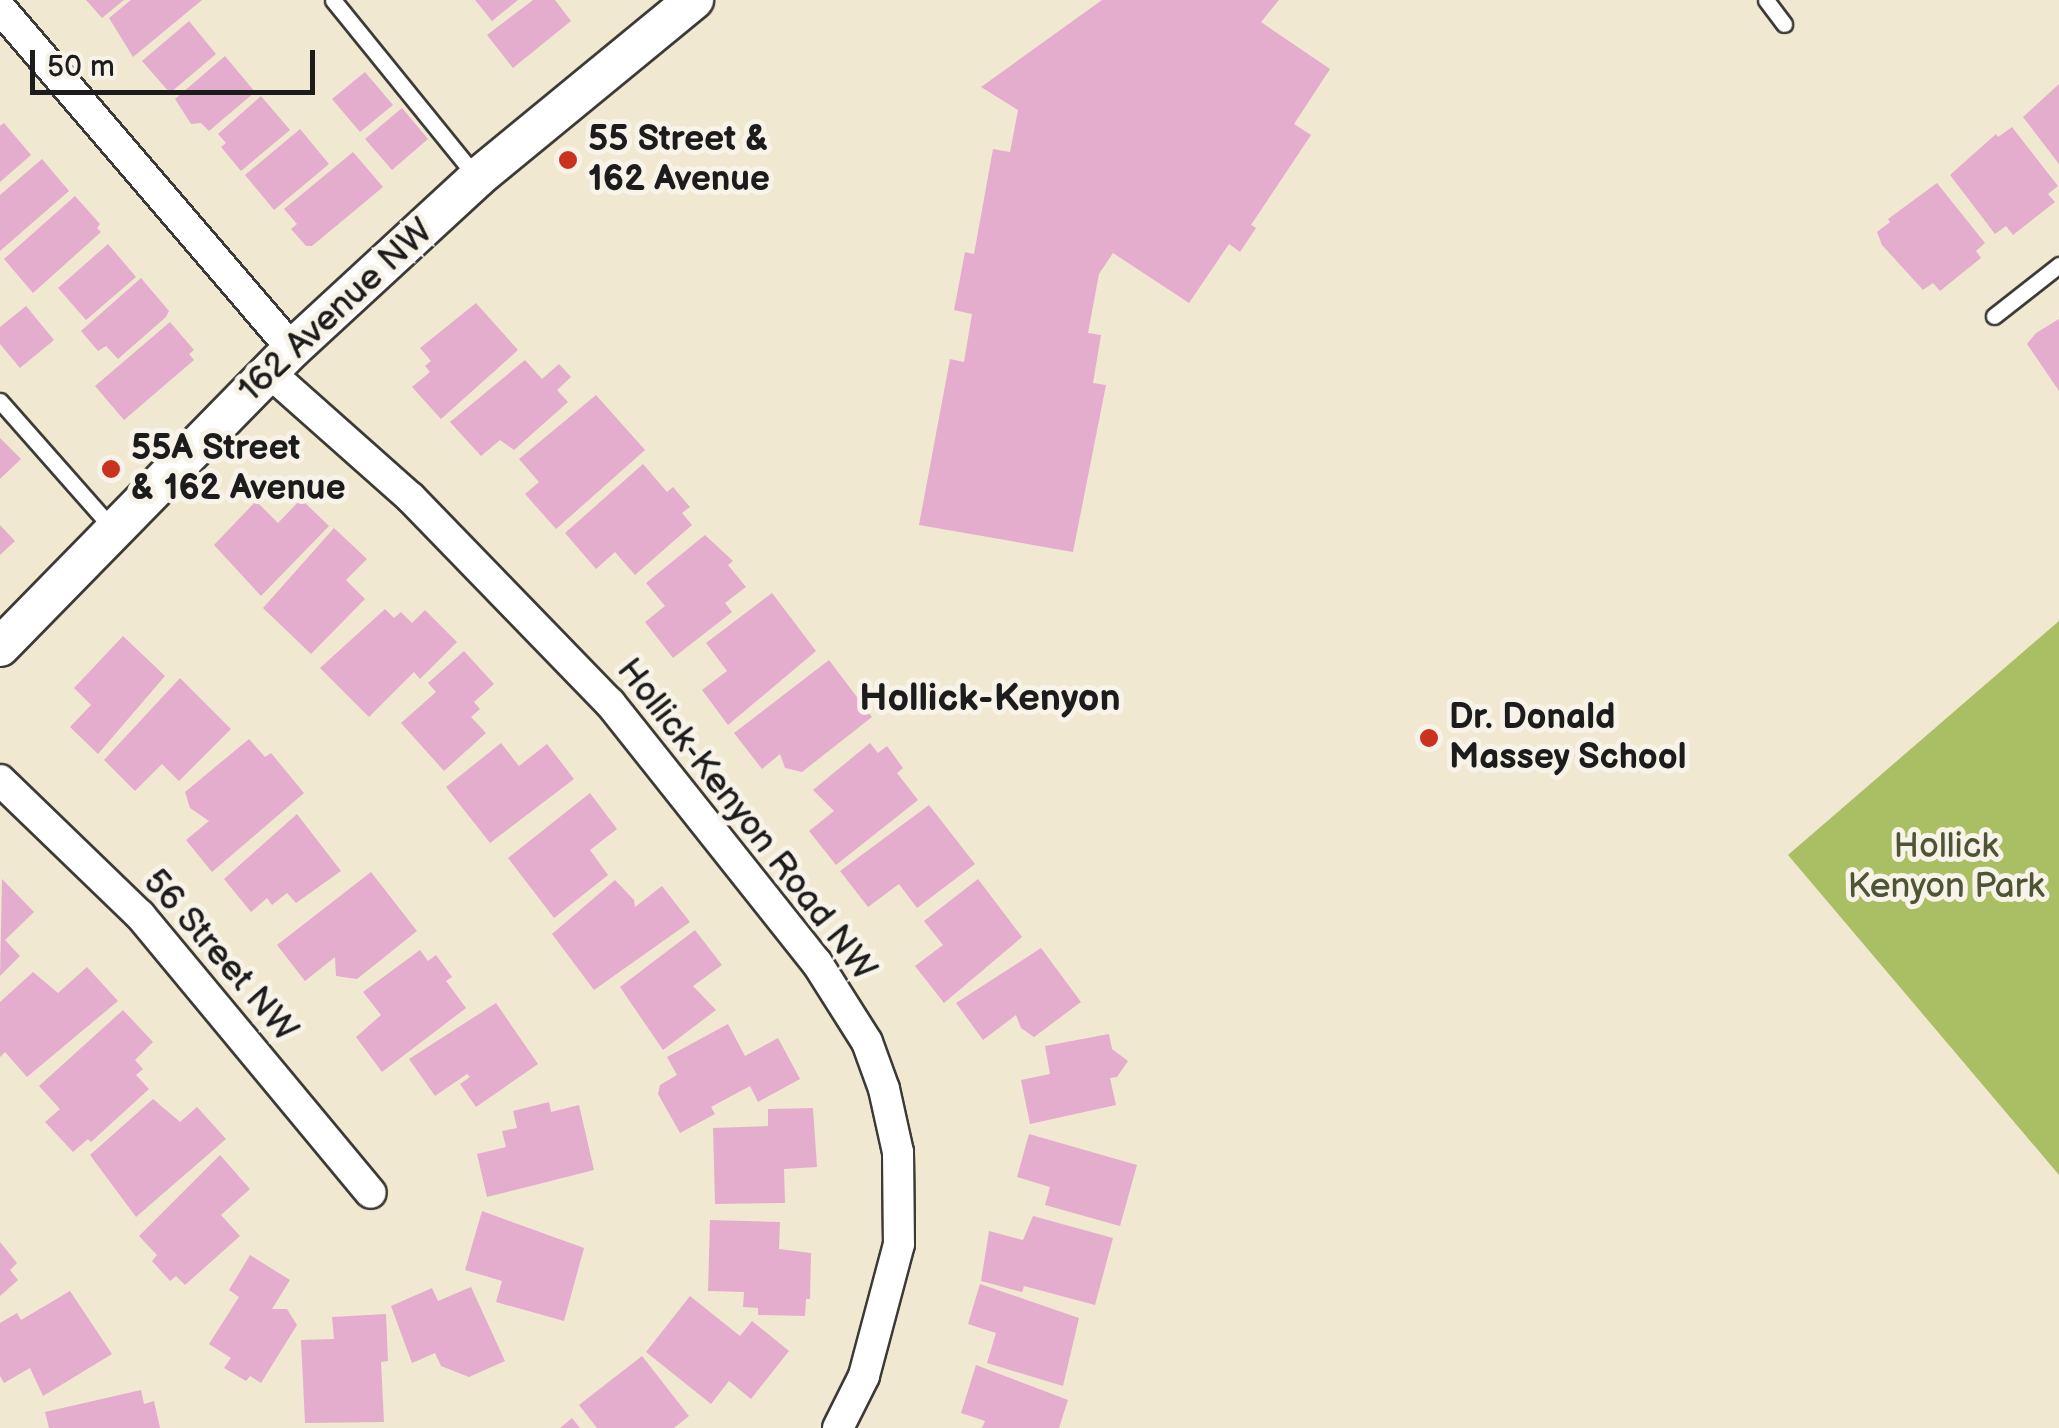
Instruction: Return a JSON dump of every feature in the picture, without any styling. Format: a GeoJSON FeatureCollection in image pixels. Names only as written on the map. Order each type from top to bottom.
{"type":"FeatureCollection","features":[{"type":"Feature","properties":{"kind":"street","name":"162 Avenue NW"},"geometry":{"type":"LineString","coordinates":[[0,647],[112,528],[280,361],[477,178],[684,3]]}},
{"type":"Feature","properties":{"kind":"street","name":"Hollick-Kenyon Road NW"},"geometry":{"type":"LineString","coordinates":[[0,8],[280,361],[610,703],[817,963],[867,1042],[884,1089],[898,1152],[899,1244],[864,1376],[838,1428]]}},
{"type":"Feature","properties":{"kind":"street","name":"56 Street NW"},"geometry":{"type":"LineString","coordinates":[[0,780],[140,916],[371,1193]]}},
{"type":"Feature","properties":{"kind":"lane"},"geometry":{"type":"LineString","coordinates":[[334,0],[477,178]]}},
{"type":"Feature","properties":{"kind":"lane"},"geometry":{"type":"LineString","coordinates":[[1766,0],[1784,24]]}},
{"type":"Feature","properties":{"kind":"lane"},"geometry":{"type":"LineString","coordinates":[[1994,316],[2059,265]]}},
{"type":"Feature","properties":{"kind":"lane"},"geometry":{"type":"LineString","coordinates":[[0,402],[112,528]]}},
{"type":"Feature","properties":{"kind":"green space","name":"Hollick Kenyon Park"},"geometry":{"type":"Polygon","coordinates":[[[2059,621],[2059,1175],[1788,855],[2059,621]]]}},
{"type":"Feature","properties":{"kind":"building"},"geometry":{"type":"Polygon","coordinates":[[[86,0],[124,0],[102,18],[86,0]]]}},
{"type":"Feature","properties":{"kind":"building"},"geometry":{"type":"Polygon","coordinates":[[[131,0],[202,0],[133,57],[109,18],[131,0]]]}},
{"type":"Feature","properties":{"kind":"building"},"geometry":{"type":"Polygon","coordinates":[[[475,0],[518,0],[492,21],[475,0]]]}},
{"type":"Feature","properties":{"kind":"building"},"geometry":{"type":"Polygon","coordinates":[[[533,0],[555,0],[571,21],[513,68],[487,35],[533,0]]]}},
{"type":"Feature","properties":{"kind":"building"},"geometry":{"type":"Polygon","coordinates":[[[1102,0],[1279,0],[1261,22],[1330,69],[1294,124],[1311,135],[1251,225],[1256,228],[1240,252],[1229,244],[1189,303],[1113,253],[1099,274],[1088,333],[1101,335],[1093,383],[1106,385],[1073,552],[919,525],[950,359],[964,362],[972,314],[954,310],[965,252],[974,254],[993,149],[1010,152],[1018,110],[981,87],[1102,0]]]}},
{"type":"Feature","properties":{"kind":"building"},"geometry":{"type":"Polygon","coordinates":[[[189,21],[216,54],[170,93],[142,61],[189,21]]]}},
{"type":"Feature","properties":{"kind":"building"},"geometry":{"type":"Polygon","coordinates":[[[225,56],[255,92],[209,131],[201,123],[191,124],[175,99],[225,56]]]}},
{"type":"Feature","properties":{"kind":"building"},"geometry":{"type":"Polygon","coordinates":[[[365,72],[393,105],[360,132],[332,99],[365,72]]]}},
{"type":"Feature","properties":{"kind":"building"},"geometry":{"type":"Polygon","coordinates":[[[2059,84],[2059,164],[2023,117],[2059,84]]]}},
{"type":"Feature","properties":{"kind":"building"},"geometry":{"type":"Polygon","coordinates":[[[261,96],[290,130],[241,171],[221,147],[226,143],[218,134],[261,96]]]}},
{"type":"Feature","properties":{"kind":"building"},"geometry":{"type":"Polygon","coordinates":[[[402,108],[428,139],[392,170],[365,139],[402,108]]]}},
{"type":"Feature","properties":{"kind":"building"},"geometry":{"type":"Polygon","coordinates":[[[4,123],[31,155],[0,182],[0,126],[4,123]]]}},
{"type":"Feature","properties":{"kind":"building"},"geometry":{"type":"Polygon","coordinates":[[[2012,127],[2058,186],[2048,194],[2055,202],[2013,235],[2006,226],[1995,234],[1950,175],[1996,134],[1998,137],[2012,127]]]}},
{"type":"Feature","properties":{"kind":"building"},"geometry":{"type":"Polygon","coordinates":[[[300,129],[329,164],[274,210],[245,175],[300,129]]]}},
{"type":"Feature","properties":{"kind":"building"},"geometry":{"type":"Polygon","coordinates":[[[353,152],[383,187],[312,246],[306,246],[291,229],[297,224],[284,209],[353,152]]]}},
{"type":"Feature","properties":{"kind":"building"},"geometry":{"type":"Polygon","coordinates":[[[42,159],[69,191],[0,251],[0,195],[42,159]]]}},
{"type":"Feature","properties":{"kind":"building"},"geometry":{"type":"Polygon","coordinates":[[[1937,183],[1985,243],[1976,251],[1981,258],[1940,291],[1933,283],[1923,290],[1882,245],[1877,232],[1890,222],[1888,219],[1937,183]]]}},
{"type":"Feature","properties":{"kind":"building"},"geometry":{"type":"Polygon","coordinates":[[[75,196],[100,224],[97,228],[101,232],[33,293],[4,259],[75,196]]]}},
{"type":"Feature","properties":{"kind":"building"},"geometry":{"type":"Polygon","coordinates":[[[108,244],[136,277],[86,320],[58,288],[108,244]]]}},
{"type":"Feature","properties":{"kind":"building"},"geometry":{"type":"Polygon","coordinates":[[[141,278],[169,311],[166,317],[118,359],[106,346],[98,351],[81,331],[141,278]]]}},
{"type":"Feature","properties":{"kind":"building"},"geometry":{"type":"Polygon","coordinates":[[[476,303],[518,350],[441,419],[412,387],[430,372],[425,366],[431,361],[420,348],[476,303]]]}},
{"type":"Feature","properties":{"kind":"building"},"geometry":{"type":"Polygon","coordinates":[[[26,306],[54,340],[20,368],[0,344],[0,327],[26,306]]]}},
{"type":"Feature","properties":{"kind":"building"},"geometry":{"type":"Polygon","coordinates":[[[2059,319],[2059,391],[2027,344],[2036,333],[2059,319]]]}},
{"type":"Feature","properties":{"kind":"building"},"geometry":{"type":"Polygon","coordinates":[[[170,322],[194,350],[189,354],[194,360],[124,420],[95,386],[170,322]]]}},
{"type":"Feature","properties":{"kind":"building"},"geometry":{"type":"Polygon","coordinates":[[[525,360],[542,379],[559,364],[571,377],[557,390],[568,402],[514,450],[500,440],[481,456],[450,422],[525,360]]]}},
{"type":"Feature","properties":{"kind":"building"},"geometry":{"type":"Polygon","coordinates":[[[596,395],[645,450],[556,529],[525,494],[539,482],[519,459],[596,395]]]}},
{"type":"Feature","properties":{"kind":"building"},"geometry":{"type":"Polygon","coordinates":[[[0,438],[21,459],[0,479],[0,438]]]}},
{"type":"Feature","properties":{"kind":"building"},"geometry":{"type":"Polygon","coordinates":[[[643,464],[667,492],[673,487],[690,507],[682,513],[692,525],[635,575],[615,552],[596,569],[565,533],[643,464]]]}},
{"type":"Feature","properties":{"kind":"building"},"geometry":{"type":"Polygon","coordinates":[[[301,499],[329,526],[261,596],[214,545],[256,501],[278,523],[301,499]]]}},
{"type":"Feature","properties":{"kind":"building"},"geometry":{"type":"Polygon","coordinates":[[[0,525],[15,541],[0,555],[0,525]]]}},
{"type":"Feature","properties":{"kind":"building"},"geometry":{"type":"Polygon","coordinates":[[[334,528],[367,559],[346,580],[365,599],[311,654],[263,608],[334,528]]]}},
{"type":"Feature","properties":{"kind":"building"},"geometry":{"type":"Polygon","coordinates":[[[705,535],[733,561],[728,565],[746,587],[725,603],[732,612],[673,658],[645,622],[665,606],[646,583],[705,535]]]}},
{"type":"Feature","properties":{"kind":"building"},"geometry":{"type":"Polygon","coordinates":[[[772,593],[816,651],[728,725],[702,690],[727,671],[706,643],[772,593]]]}},
{"type":"Feature","properties":{"kind":"building"},"geometry":{"type":"Polygon","coordinates":[[[385,609],[394,618],[401,612],[412,623],[425,610],[457,642],[420,679],[414,672],[369,717],[320,668],[385,609]]]}},
{"type":"Feature","properties":{"kind":"building"},"geometry":{"type":"Polygon","coordinates":[[[123,636],[165,676],[98,754],[70,727],[91,705],[74,688],[123,636]]]}},
{"type":"Feature","properties":{"kind":"building"},"geometry":{"type":"Polygon","coordinates":[[[464,651],[494,684],[474,702],[480,709],[471,717],[486,733],[444,771],[401,723],[436,692],[428,683],[464,651]]]}},
{"type":"Feature","properties":{"kind":"building"},"geometry":{"type":"Polygon","coordinates":[[[829,660],[872,717],[802,772],[785,768],[780,754],[762,769],[734,733],[829,660]]]}},
{"type":"Feature","properties":{"kind":"building"},"geometry":{"type":"Polygon","coordinates":[[[180,678],[231,729],[179,781],[162,764],[135,791],[104,760],[180,678]]]}},
{"type":"Feature","properties":{"kind":"building"},"geometry":{"type":"Polygon","coordinates":[[[249,739],[265,757],[271,753],[304,793],[212,872],[186,840],[209,821],[190,808],[185,792],[249,739]]]}},
{"type":"Feature","properties":{"kind":"building"},"geometry":{"type":"Polygon","coordinates":[[[501,743],[519,766],[547,744],[574,779],[490,843],[446,787],[501,743]]]}},
{"type":"Feature","properties":{"kind":"building"},"geometry":{"type":"Polygon","coordinates":[[[870,743],[878,753],[887,746],[903,768],[897,773],[918,800],[836,865],[809,831],[834,811],[813,790],[870,743]]]}},
{"type":"Feature","properties":{"kind":"building"},"geometry":{"type":"Polygon","coordinates":[[[590,793],[617,829],[590,850],[608,875],[554,918],[508,858],[590,793]]]}},
{"type":"Feature","properties":{"kind":"building"},"geometry":{"type":"Polygon","coordinates":[[[929,805],[975,864],[917,908],[899,884],[868,907],[840,871],[929,805]]]}},
{"type":"Feature","properties":{"kind":"building"},"geometry":{"type":"Polygon","coordinates":[[[297,814],[341,871],[296,903],[287,893],[272,905],[267,898],[251,912],[224,879],[297,814]]]}},
{"type":"Feature","properties":{"kind":"building"},"geometry":{"type":"Polygon","coordinates":[[[371,872],[417,931],[357,979],[336,976],[335,957],[305,981],[277,945],[371,872]]]}},
{"type":"Feature","properties":{"kind":"building"},"geometry":{"type":"Polygon","coordinates":[[[2,879],[34,912],[5,940],[20,956],[0,976],[2,879]]]}},
{"type":"Feature","properties":{"kind":"building"},"geometry":{"type":"Polygon","coordinates":[[[978,879],[1022,937],[944,1003],[915,966],[943,945],[924,921],[978,879]]]}},
{"type":"Feature","properties":{"kind":"building"},"geometry":{"type":"Polygon","coordinates":[[[615,880],[634,900],[635,907],[662,886],[690,922],[594,990],[552,934],[615,880]]]}},
{"type":"Feature","properties":{"kind":"building"},"geometry":{"type":"Polygon","coordinates":[[[695,930],[722,965],[693,986],[716,1010],[663,1050],[620,987],[695,930]]]}},
{"type":"Feature","properties":{"kind":"building"},"geometry":{"type":"Polygon","coordinates":[[[1041,948],[1081,1002],[1034,1037],[1021,1028],[1016,1015],[983,1040],[956,1003],[1041,948]]]}},
{"type":"Feature","properties":{"kind":"building"},"geometry":{"type":"Polygon","coordinates":[[[420,950],[428,961],[436,955],[452,977],[446,981],[466,1008],[382,1072],[356,1037],[381,1015],[363,992],[420,950]]]}},
{"type":"Feature","properties":{"kind":"building"},"geometry":{"type":"Polygon","coordinates":[[[87,967],[118,1001],[27,1077],[5,1052],[0,1057],[0,1002],[33,972],[58,993],[87,967]]]}},
{"type":"Feature","properties":{"kind":"building"},"geometry":{"type":"Polygon","coordinates":[[[496,1003],[538,1064],[476,1107],[460,1084],[470,1077],[467,1074],[435,1096],[409,1059],[496,1003]]]}},
{"type":"Feature","properties":{"kind":"building"},"geometry":{"type":"Polygon","coordinates":[[[123,1010],[153,1042],[135,1060],[143,1069],[136,1075],[149,1089],[91,1142],[88,1139],[73,1152],[45,1122],[60,1109],[39,1086],[123,1010]]]}},
{"type":"Feature","properties":{"kind":"building"},"geometry":{"type":"Polygon","coordinates":[[[728,1024],[745,1056],[778,1038],[800,1079],[758,1102],[750,1086],[711,1107],[715,1114],[680,1133],[658,1094],[660,1085],[677,1075],[667,1057],[728,1024]]]}},
{"type":"Feature","properties":{"kind":"building"},"geometry":{"type":"Polygon","coordinates":[[[1109,1034],[1112,1049],[1128,1061],[1117,1077],[1110,1078],[1116,1105],[1030,1124],[1021,1080],[1050,1074],[1045,1046],[1109,1034]]]}},
{"type":"Feature","properties":{"kind":"building"},"geometry":{"type":"Polygon","coordinates":[[[153,1099],[180,1122],[197,1107],[226,1139],[136,1217],[90,1155],[153,1099]]]}},
{"type":"Feature","properties":{"kind":"building"},"geometry":{"type":"Polygon","coordinates":[[[549,1102],[551,1112],[579,1105],[594,1170],[487,1197],[477,1154],[506,1147],[502,1131],[517,1128],[513,1111],[549,1102]]]}},
{"type":"Feature","properties":{"kind":"building"},"geometry":{"type":"Polygon","coordinates":[[[813,1108],[817,1167],[784,1169],[785,1203],[715,1204],[713,1128],[768,1126],[768,1109],[813,1108]]]}},
{"type":"Feature","properties":{"kind":"building"},"geometry":{"type":"Polygon","coordinates":[[[1029,1134],[1137,1165],[1120,1226],[1045,1205],[1050,1187],[1017,1177],[1029,1134]]]}},
{"type":"Feature","properties":{"kind":"building"},"geometry":{"type":"Polygon","coordinates":[[[220,1155],[250,1189],[221,1215],[240,1236],[185,1285],[176,1276],[170,1281],[152,1261],[157,1255],[139,1236],[220,1155]]]}},
{"type":"Feature","properties":{"kind":"building"},"geometry":{"type":"Polygon","coordinates":[[[482,1211],[584,1248],[564,1321],[496,1302],[502,1281],[465,1270],[482,1211]]]}},
{"type":"Feature","properties":{"kind":"building"},"geometry":{"type":"Polygon","coordinates":[[[1033,1216],[1113,1238],[1095,1305],[1024,1286],[1022,1292],[981,1281],[989,1231],[1023,1240],[1033,1216]]]}},
{"type":"Feature","properties":{"kind":"building"},"geometry":{"type":"Polygon","coordinates":[[[710,1220],[780,1222],[779,1249],[811,1253],[810,1299],[806,1299],[805,1316],[758,1315],[758,1308],[743,1307],[744,1292],[708,1291],[710,1220]]]}},
{"type":"Feature","properties":{"kind":"building"},"geometry":{"type":"Polygon","coordinates":[[[0,1242],[17,1263],[10,1270],[18,1280],[0,1296],[0,1242]]]}},
{"type":"Feature","properties":{"kind":"building"},"geometry":{"type":"Polygon","coordinates":[[[250,1255],[290,1280],[272,1309],[287,1309],[297,1325],[261,1383],[250,1376],[246,1381],[224,1368],[231,1358],[209,1344],[239,1297],[229,1290],[250,1255]]]}},
{"type":"Feature","properties":{"kind":"building"},"geometry":{"type":"Polygon","coordinates":[[[980,1284],[1079,1318],[1063,1386],[987,1363],[996,1333],[968,1324],[980,1284]]]}},
{"type":"Feature","properties":{"kind":"building"},"geometry":{"type":"Polygon","coordinates":[[[471,1287],[505,1361],[469,1377],[441,1366],[435,1353],[412,1363],[391,1306],[432,1288],[438,1301],[471,1287]]]}},
{"type":"Feature","properties":{"kind":"building"},"geometry":{"type":"Polygon","coordinates":[[[70,1291],[112,1354],[43,1396],[30,1368],[4,1383],[0,1376],[0,1323],[17,1313],[21,1320],[70,1291]]]}},
{"type":"Feature","properties":{"kind":"building"},"geometry":{"type":"Polygon","coordinates":[[[690,1296],[740,1336],[752,1321],[789,1351],[751,1399],[729,1381],[711,1404],[646,1352],[690,1296]]]}},
{"type":"Feature","properties":{"kind":"building"},"geometry":{"type":"Polygon","coordinates":[[[386,1314],[388,1361],[381,1362],[384,1422],[305,1423],[301,1340],[334,1339],[332,1317],[386,1314]]]}},
{"type":"Feature","properties":{"kind":"building"},"geometry":{"type":"Polygon","coordinates":[[[642,1356],[689,1416],[674,1428],[597,1428],[579,1405],[642,1356]]]}},
{"type":"Feature","properties":{"kind":"building"},"geometry":{"type":"Polygon","coordinates":[[[976,1365],[1068,1400],[1059,1428],[982,1428],[985,1421],[961,1413],[976,1365]]]}},
{"type":"Feature","properties":{"kind":"building"},"geometry":{"type":"Polygon","coordinates":[[[141,1390],[144,1404],[154,1401],[160,1428],[49,1428],[45,1412],[141,1390]]]}},
{"type":"Feature","properties":{"kind":"building"},"geometry":{"type":"Polygon","coordinates":[[[572,1418],[580,1428],[560,1428],[572,1418]]]}},
{"type":"Feature","properties":{"kind":"place","name":"55 Street & 162 Avenue"},"geometry":{"type":"Point","coordinates":[568,160]}},
{"type":"Feature","properties":{"kind":"place","name":"55A Street & 162 Avenue"},"geometry":{"type":"Point","coordinates":[111,469]}},
{"type":"Feature","properties":{"kind":"place","name":"Dr. Donald Massey School"},"geometry":{"type":"Point","coordinates":[1429,738]}},
{"type":"Feature","properties":{"kind":"district","name":"Hollick-Kenyon"},"geometry":{"type":"Point","coordinates":[990,699]}}]}
